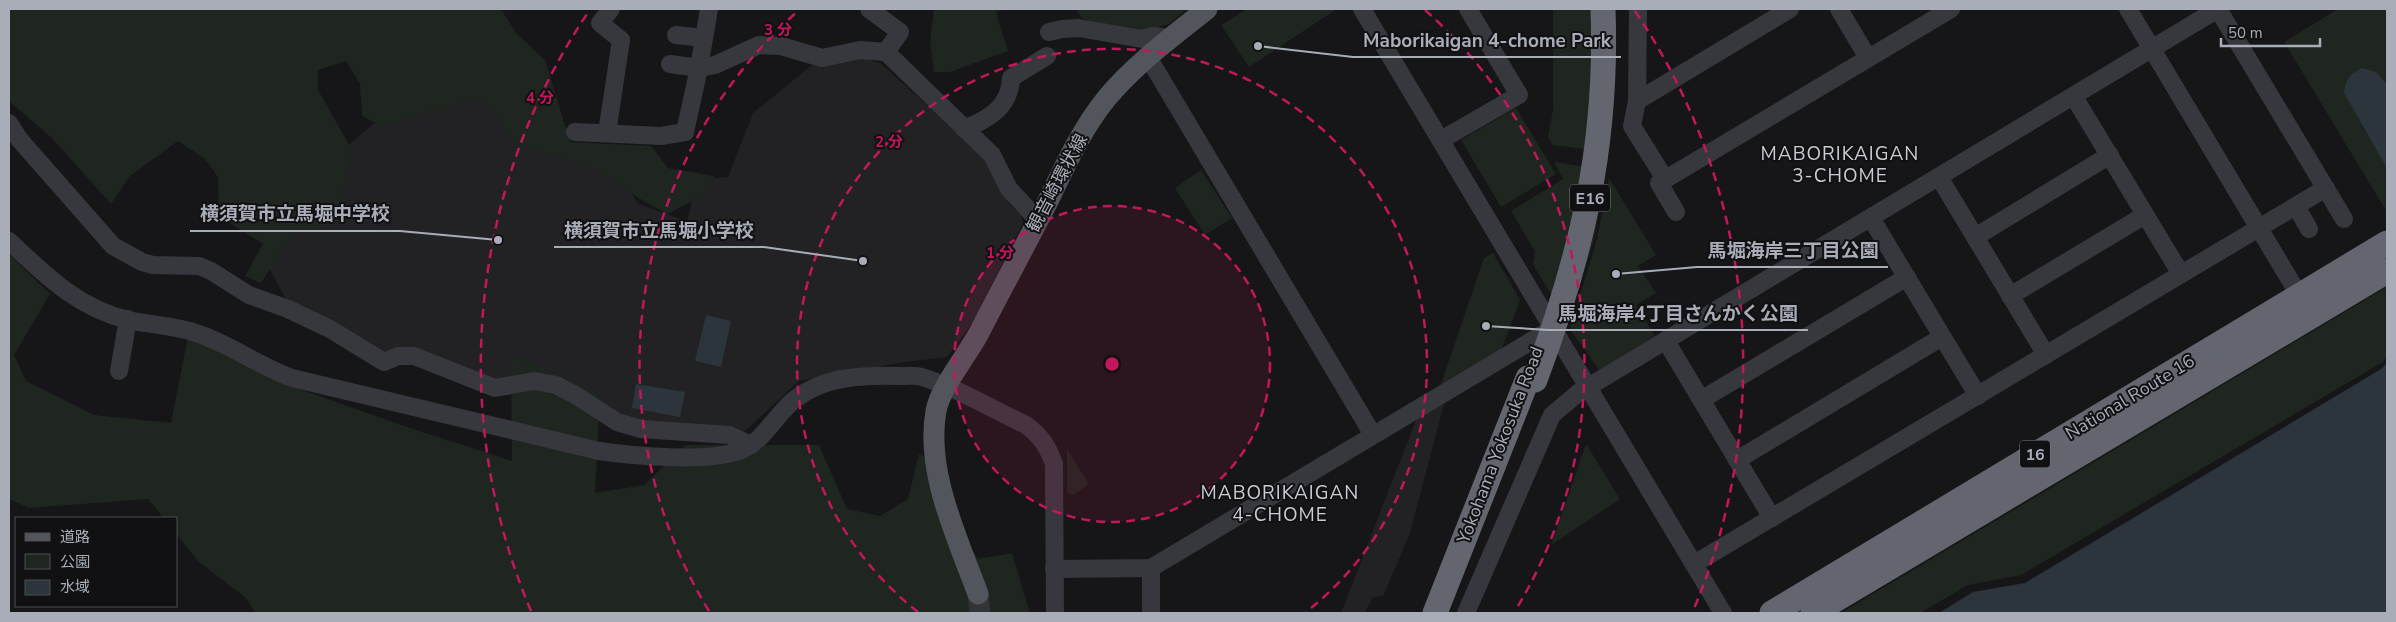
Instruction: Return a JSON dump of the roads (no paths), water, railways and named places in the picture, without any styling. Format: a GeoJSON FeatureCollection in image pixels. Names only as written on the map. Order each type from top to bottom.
{"type":"FeatureCollection","features":[{"type":"Feature","properties":{"kind":"highway","name":"Yokohama Yokosuka Road"},"geometry":{"type":"LineString","coordinates":[[1443,613],[1532,379],[1575,230],[1583,189],[1596,80],[1596,9]]}},
{"type":"Feature","properties":{"kind":"highway","name":"Yokohama Yokosuka Road"},"geometry":{"type":"LineString","coordinates":[[1435,613],[1567,291],[1590,199],[1602,107],[1603,9]]}},
{"type":"Feature","properties":{"kind":"highway","name":"National Route 16"},"geometry":{"type":"LineString","coordinates":[[1813,613],[2305,306],[2387,243]]}},
{"type":"Feature","properties":{"kind":"highway","name":"National Route 16"},"geometry":{"type":"LineString","coordinates":[[1772,613],[2305,306],[2387,271]]}},
{"type":"Feature","properties":{"kind":"main road","name":"観音崎環状線"},"geometry":{"type":"LineString","coordinates":[[978,594],[946,511],[937,468],[936,410],[946,388],[975,342],[1095,113],[1122,81],[1170,38],[1207,9]]}},
{"type":"Feature","properties":{"kind":"street"},"geometry":{"type":"LineString","coordinates":[[607,133],[621,40],[600,23],[611,9]]}},
{"type":"Feature","properties":{"kind":"street"},"geometry":{"type":"LineString","coordinates":[[574,132],[661,136],[685,132],[709,9]]}},
{"type":"Feature","properties":{"kind":"street"},"geometry":{"type":"LineString","coordinates":[[869,9],[900,32],[886,52]]}},
{"type":"Feature","properties":{"kind":"street"},"geometry":{"type":"LineString","coordinates":[[1362,9],[1723,613]]}},
{"type":"Feature","properties":{"kind":"street"},"geometry":{"type":"LineString","coordinates":[[1441,140],[1519,95],[1468,9]]}},
{"type":"Feature","properties":{"kind":"street"},"geometry":{"type":"LineString","coordinates":[[1638,9],[1637,101],[1632,126],[1665,179]]}},
{"type":"Feature","properties":{"kind":"street"},"geometry":{"type":"LineString","coordinates":[[1637,101],[1790,9]]}},
{"type":"Feature","properties":{"kind":"street"},"geometry":{"type":"LineString","coordinates":[[1839,9],[1868,58]]}},
{"type":"Feature","properties":{"kind":"street"},"geometry":{"type":"LineString","coordinates":[[1676,212],[1659,183],[1868,58],[1930,14],[1951,9]]}},
{"type":"Feature","properties":{"kind":"street"},"geometry":{"type":"LineString","coordinates":[[2128,9],[2305,306]]}},
{"type":"Feature","properties":{"kind":"street"},"geometry":{"type":"LineString","coordinates":[[1466,613],[1552,415],[1565,403],[1588,387],[2218,9],[2344,219]]}},
{"type":"Feature","properties":{"kind":"street"},"geometry":{"type":"LineString","coordinates":[[1049,32],[1079,28],[1142,39],[1153,36],[1170,38]]}},
{"type":"Feature","properties":{"kind":"street"},"geometry":{"type":"LineString","coordinates":[[676,35],[704,38]]}},
{"type":"Feature","properties":{"kind":"street"},"geometry":{"type":"LineString","coordinates":[[670,64],[699,68],[715,65],[759,45],[781,46],[822,58],[860,50],[886,52],[992,155],[1010,190],[1038,220]]}},
{"type":"Feature","properties":{"kind":"street"},"geometry":{"type":"LineString","coordinates":[[964,129],[992,116],[1011,93],[1011,78],[1047,56]]}},
{"type":"Feature","properties":{"kind":"street"},"geometry":{"type":"LineString","coordinates":[[1148,57],[1373,435]]}},
{"type":"Feature","properties":{"kind":"street"},"geometry":{"type":"LineString","coordinates":[[2074,97],[2181,274]]}},
{"type":"Feature","properties":{"kind":"street"},"geometry":{"type":"LineString","coordinates":[[9,123],[20,139],[113,246],[142,262],[153,265],[199,266],[211,271],[249,296],[288,309],[330,329],[384,362],[398,356],[414,356],[495,388],[534,381],[556,385],[617,422],[641,429],[729,435],[751,445]]}},
{"type":"Feature","properties":{"kind":"street"},"geometry":{"type":"LineString","coordinates":[[1975,236],[2110,155]]}},
{"type":"Feature","properties":{"kind":"street"},"geometry":{"type":"LineString","coordinates":[[1939,177],[2046,355]]}},
{"type":"Feature","properties":{"kind":"street"},"geometry":{"type":"LineString","coordinates":[[1694,564],[2326,188]]}},
{"type":"Feature","properties":{"kind":"street"},"geometry":{"type":"LineString","coordinates":[[2296,206],[2309,229]]}},
{"type":"Feature","properties":{"kind":"street"},"geometry":{"type":"LineString","coordinates":[[2010,296],[2145,215]]}},
{"type":"Feature","properties":{"kind":"street"},"geometry":{"type":"LineString","coordinates":[[1871,218],[1978,396]]}},
{"type":"Feature","properties":{"kind":"street"},"geometry":{"type":"LineString","coordinates":[[9,241],[66,292],[94,309],[128,320],[193,331],[212,338],[268,369],[292,378],[599,451],[626,455],[722,455],[737,452],[751,445],[795,399],[826,383],[845,378],[879,375],[921,376],[1026,425],[1039,435],[1049,450],[1054,464],[1055,613]]}},
{"type":"Feature","properties":{"kind":"street"},"geometry":{"type":"LineString","coordinates":[[1701,400],[1907,277]]}},
{"type":"Feature","properties":{"kind":"street"},"geometry":{"type":"LineString","coordinates":[[119,371],[128,320]]}},
{"type":"Feature","properties":{"kind":"street"},"geometry":{"type":"LineString","coordinates":[[1054,569],[1150,568],[1553,328]]}},
{"type":"Feature","properties":{"kind":"street"},"geometry":{"type":"LineString","coordinates":[[1737,460],[1942,337]]}},
{"type":"Feature","properties":{"kind":"street"},"geometry":{"type":"LineString","coordinates":[[1666,340],[1772,518]]}},
{"type":"Feature","properties":{"kind":"street"},"geometry":{"type":"LineString","coordinates":[[1150,568],[1151,613]]}},
{"type":"Feature","properties":{"kind":"water"},"geometry":{"type":"Polygon","coordinates":[[[2362,68],[2376,72],[2387,85],[2387,168],[2344,93],[2349,78],[2362,68]]]}},
{"type":"Feature","properties":{"kind":"water"},"geometry":{"type":"Polygon","coordinates":[[[706,315],[731,321],[721,367],[695,361],[706,315]]]}},
{"type":"Feature","properties":{"kind":"water"},"geometry":{"type":"Polygon","coordinates":[[[2387,363],[2387,613],[1939,613],[1973,592],[2025,583],[2381,369],[2387,363]]]}},
{"type":"Feature","properties":{"kind":"water"},"geometry":{"type":"Polygon","coordinates":[[[636,384],[685,392],[680,417],[632,408],[636,384]]]}},
{"type":"Feature","properties":{"kind":"tunnel"},"geometry":{"type":"LineString","coordinates":[[978,594],[980,613]]}},
{"type":"Feature","properties":{"kind":"place","name":"Maborikaigan 4-chome Park"},"geometry":{"type":"Point","coordinates":[1258,46]}},
{"type":"Feature","properties":{"kind":"place","name":"横須賀市立馬堀中学校"},"geometry":{"type":"Point","coordinates":[498,240]}},
{"type":"Feature","properties":{"kind":"place","name":"横須賀市立馬堀小学校"},"geometry":{"type":"Point","coordinates":[863,261]}},
{"type":"Feature","properties":{"kind":"place","name":"馬堀海岸三丁目公園"},"geometry":{"type":"Point","coordinates":[1616,274]}},
{"type":"Feature","properties":{"kind":"place","name":"馬堀海岸4丁目さんかく公園"},"geometry":{"type":"Point","coordinates":[1486,326]}},
{"type":"Feature","properties":{"kind":"district","name":"MABORIKAIGAN 3-CHOME"},"geometry":{"type":"Point","coordinates":[1840,164]}},
{"type":"Feature","properties":{"kind":"district","name":"MABORIKAIGAN 4-CHOME"},"geometry":{"type":"Point","coordinates":[1280,503]}}]}
